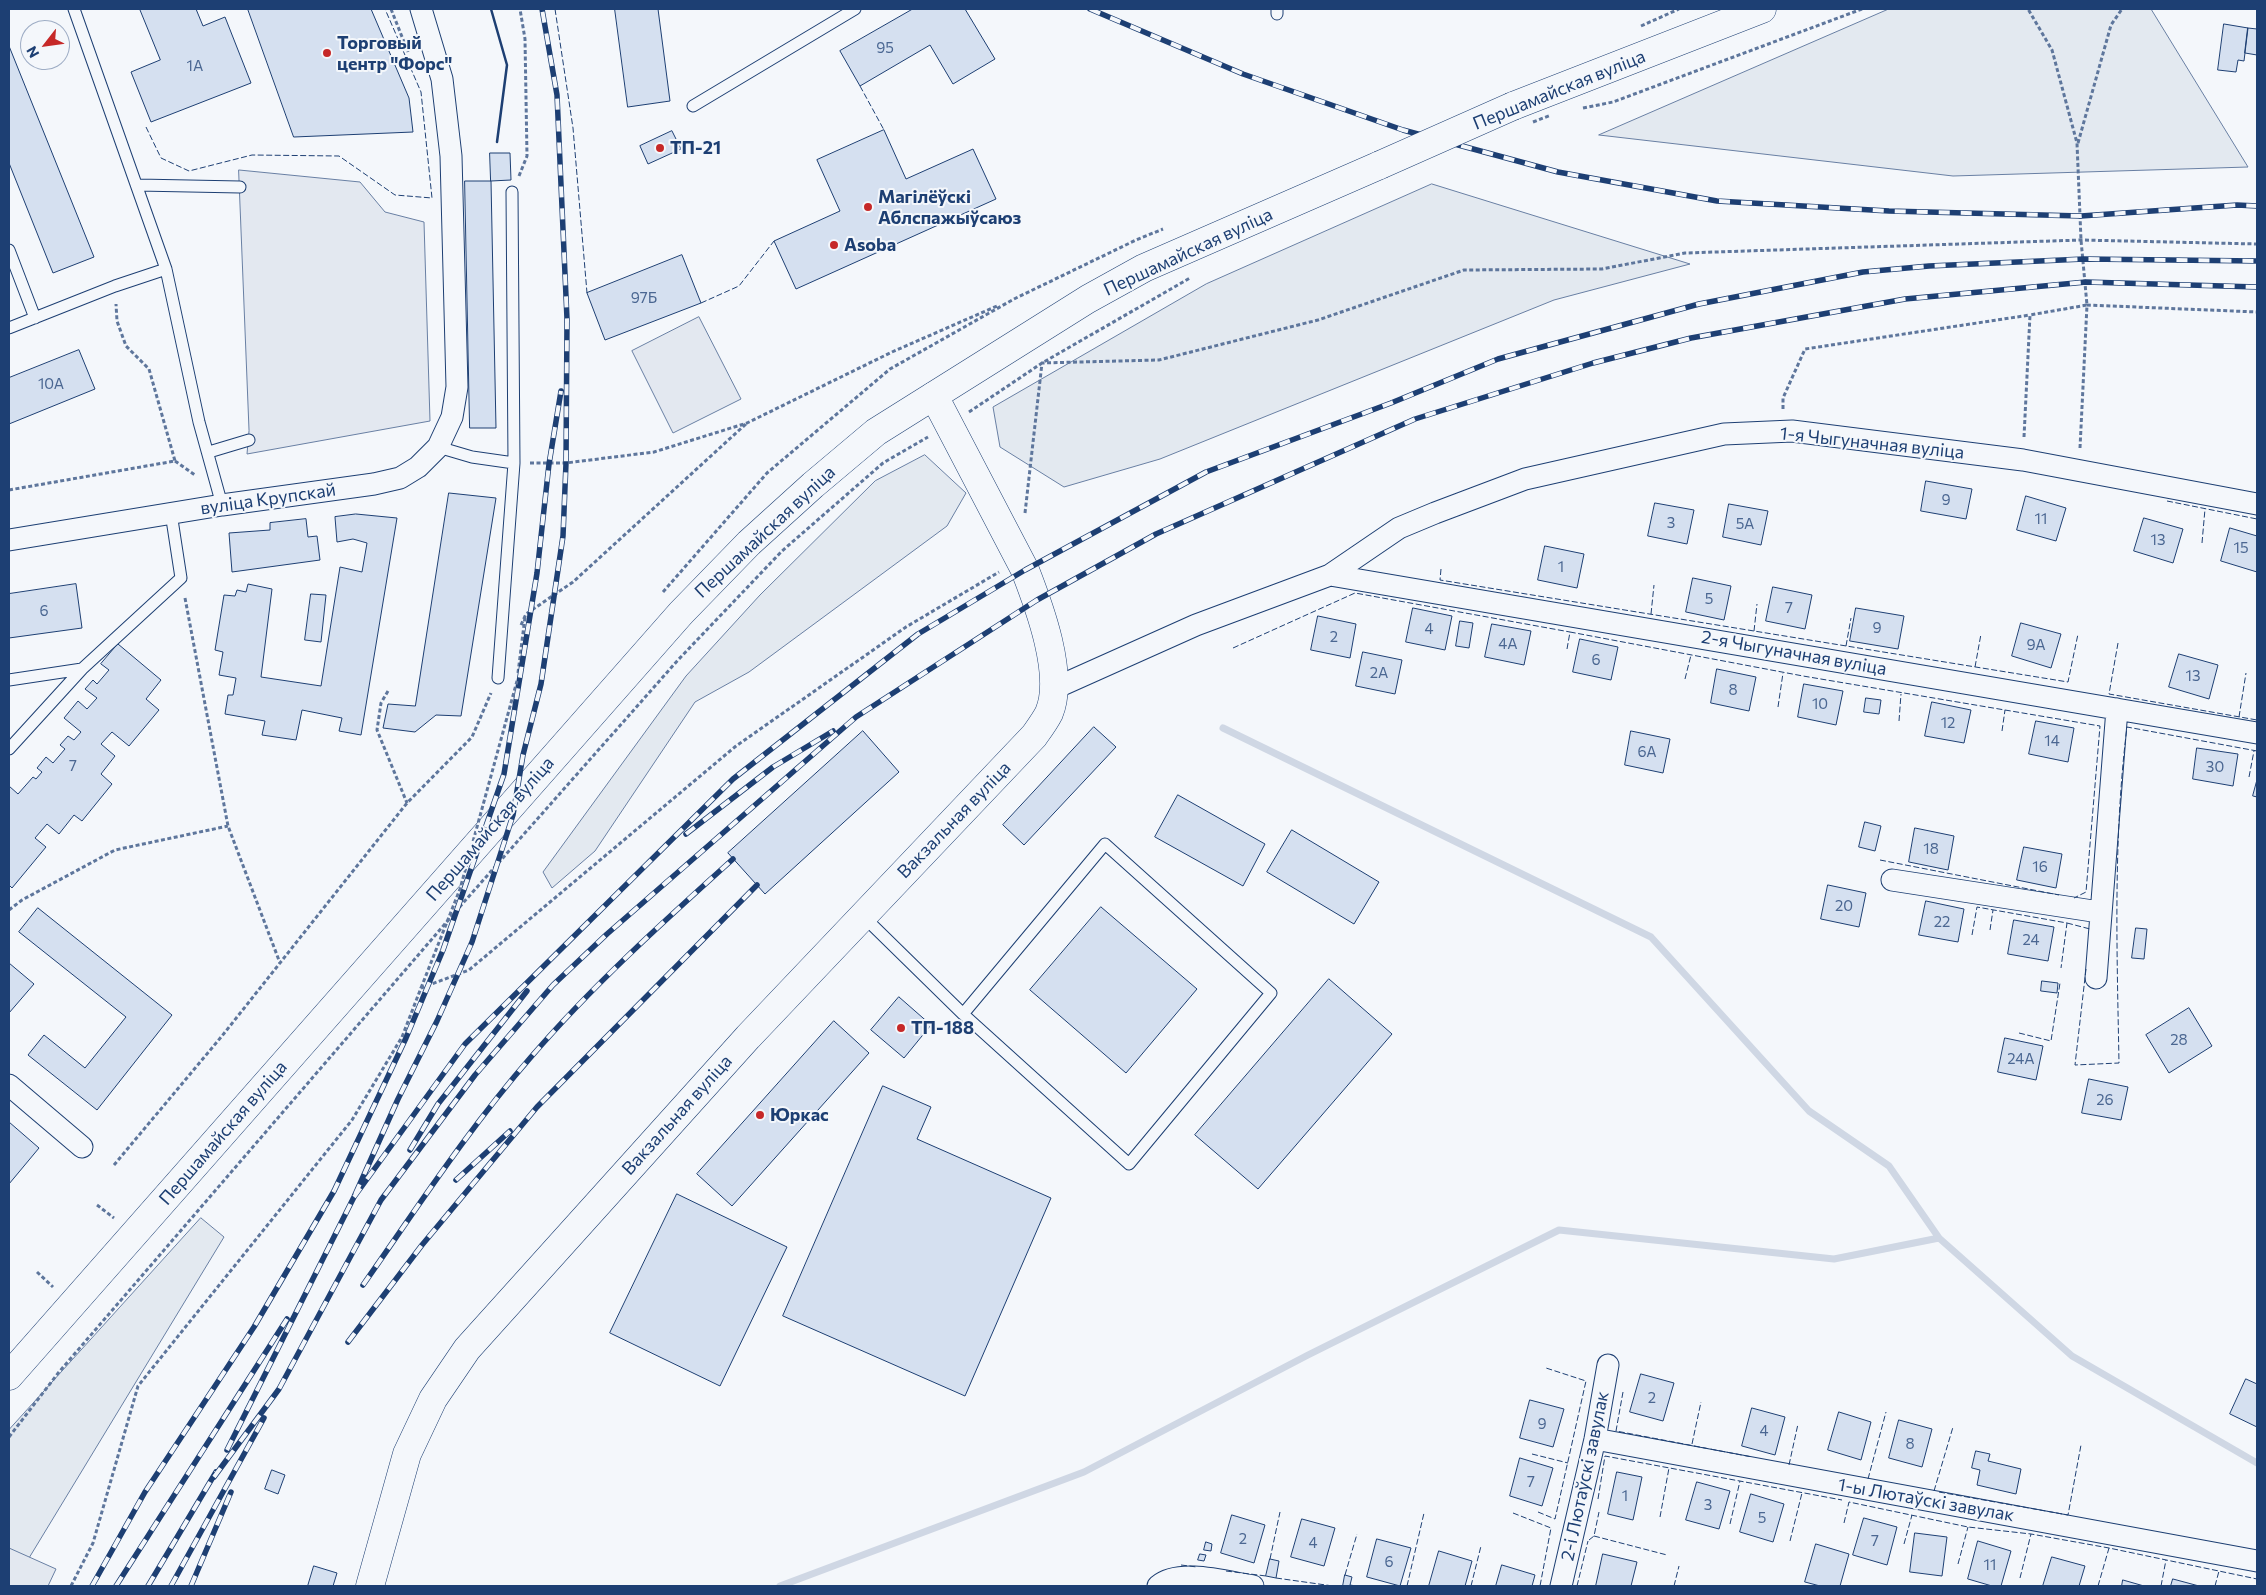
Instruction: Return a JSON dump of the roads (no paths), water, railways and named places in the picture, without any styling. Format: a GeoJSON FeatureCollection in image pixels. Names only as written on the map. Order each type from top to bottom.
{"type":"FeatureCollection","features":[{"type":"Feature","properties":{"kind":"main road","name":"Першамайская вуліца"},"geometry":{"type":"LineString","coordinates":[[9,1376],[681,613],[749,543],[813,485],[876,432],[1088,299],[1144,268],[1513,106],[1747,12]]}},
{"type":"Feature","properties":{"kind":"main road","name":"Вакзальная вуліца"},"geometry":{"type":"LineString","coordinates":[[370,1586],[407,1454],[433,1399],[467,1349],[741,1044],[1034,736],[1049,713],[1053,689],[1050,643],[1036,600],[1020,560],[948,426],[934,396]]}},
{"type":"Feature","properties":{"kind":"street","name":"вуліца Крупскай"},"geometry":{"type":"LineString","coordinates":[[9,540],[222,505],[374,484],[400,478],[418,467],[438,446],[452,417],[457,387],[451,156],[442,78],[421,9]]}},
{"type":"Feature","properties":{"kind":"street","name":"1-я Чыгуначная вуліца"},"geometry":{"type":"LineString","coordinates":[[1330,575],[1399,528],[1525,479],[1724,434],[1782,432],[2023,460],[2257,504]]}},
{"type":"Feature","properties":{"kind":"street"},"geometry":{"type":"LineString","coordinates":[[1053,689],[1196,626],[1330,575]]}},
{"type":"Feature","properties":{"kind":"street","name":"2-я Чыгуначная вуліца"},"geometry":{"type":"LineString","coordinates":[[1330,575],[2257,733]]}},
{"type":"Feature","properties":{"kind":"street"},"geometry":{"type":"LineString","coordinates":[[2096,978],[2099,912],[2116,708]]}},
{"type":"Feature","properties":{"kind":"street"},"geometry":{"type":"LineString","coordinates":[[1892,880],[2099,912]]}},
{"type":"Feature","properties":{"kind":"street"},"geometry":{"type":"LineString","coordinates":[[9,1085],[82,1147]]}},
{"type":"Feature","properties":{"kind":"street","name":"2-і Лютаўскі завулак"},"geometry":{"type":"LineString","coordinates":[[1561,1586],[1595,1439],[1608,1365]]}},
{"type":"Feature","properties":{"kind":"street","name":"1-ы Лютаўскі завулак"},"geometry":{"type":"LineString","coordinates":[[1595,1439],[2257,1561]]}},
{"type":"Feature","properties":{"kind":"street"},"geometry":{"type":"LineString","coordinates":[[1158,1586],[1164,1581],[1198,1577],[1253,1586]]}},
{"type":"Feature","properties":{"kind":"lane"},"geometry":{"type":"LineString","coordinates":[[74,9],[138,185],[166,269],[199,422],[209,452],[222,505]]}},
{"type":"Feature","properties":{"kind":"lane"},"geometry":{"type":"LineString","coordinates":[[693,106],[855,9]]}},
{"type":"Feature","properties":{"kind":"lane"},"geometry":{"type":"LineString","coordinates":[[138,185],[240,187]]}},
{"type":"Feature","properties":{"kind":"lane"},"geometry":{"type":"LineString","coordinates":[[498,678],[514,463],[512,192]]}},
{"type":"Feature","properties":{"kind":"lane"},"geometry":{"type":"LineString","coordinates":[[9,250],[35,318]]}},
{"type":"Feature","properties":{"kind":"lane"},"geometry":{"type":"LineString","coordinates":[[9,328],[115,286],[166,269]]}},
{"type":"Feature","properties":{"kind":"lane"},"geometry":{"type":"LineString","coordinates":[[209,452],[248,440]]}},
{"type":"Feature","properties":{"kind":"lane"},"geometry":{"type":"LineString","coordinates":[[438,446],[472,457],[514,463]]}},
{"type":"Feature","properties":{"kind":"lane"},"geometry":{"type":"LineString","coordinates":[[9,749],[82,669],[181,578],[170,513]]}},
{"type":"Feature","properties":{"kind":"lane"},"geometry":{"type":"LineString","coordinates":[[9,680],[82,669]]}},
{"type":"Feature","properties":{"kind":"lane"},"geometry":{"type":"LineString","coordinates":[[863,916],[963,1014],[1129,1164],[1271,993],[1105,844],[963,1014]]}},
{"type":"Feature","properties":{"kind":"waterway"},"geometry":{"type":"LineString","coordinates":[[1223,728],[1651,937],[1809,1111],[1889,1166],[1939,1238]]}},
{"type":"Feature","properties":{"kind":"waterway"},"geometry":{"type":"LineString","coordinates":[[780,1586],[1084,1472],[1308,1355],[1559,1230],[1834,1259],[1939,1238],[2072,1356],[2257,1463]]}},
{"type":"Feature","properties":{"kind":"railway"},"geometry":{"type":"LineString","coordinates":[[227,1450],[354,1197],[398,1099],[437,1021],[472,942],[513,815],[523,755],[541,684],[563,536],[566,463],[567,319],[557,95],[542,9]]}},
{"type":"Feature","properties":{"kind":"railway"},"geometry":{"type":"LineString","coordinates":[[1090,9],[1243,74],[1403,130],[1558,172],[1717,201],[1889,211],[2081,216],[2237,205],[2257,206]]}},
{"type":"Feature","properties":{"kind":"railway"},"geometry":{"type":"LineString","coordinates":[[354,1197],[465,1044],[733,779],[918,634],[1025,570],[1206,472],[1391,403],[1498,359],[1699,304],[1863,272],[1929,266],[2084,259],[2257,261]]}},
{"type":"Feature","properties":{"kind":"railway"},"geometry":{"type":"LineString","coordinates":[[214,1477],[279,1389],[381,1200],[475,1075],[553,985],[607,934],[856,717],[1037,600],[1156,534],[1415,419],[1593,363],[1691,338],[1905,299],[2086,282],[2257,287]]}},
{"type":"Feature","properties":{"kind":"railway"},"geometry":{"type":"LineString","coordinates":[[92,1586],[145,1492],[254,1327],[334,1191],[406,1038],[443,950],[504,774],[537,573],[549,464],[561,391]]}},
{"type":"Feature","properties":{"kind":"railway"},"geometry":{"type":"LineString","coordinates":[[686,834],[773,767],[833,731]]}},
{"type":"Feature","properties":{"kind":"railway"},"geometry":{"type":"LineString","coordinates":[[363,1285],[465,1140],[531,1057],[604,979],[733,859]]}},
{"type":"Feature","properties":{"kind":"railway"},"geometry":{"type":"LineString","coordinates":[[348,1342],[422,1245],[537,1107],[757,885]]}},
{"type":"Feature","properties":{"kind":"railway"},"geometry":{"type":"LineString","coordinates":[[410,1150],[438,1104],[527,991]]}},
{"type":"Feature","properties":{"kind":"railway"},"geometry":{"type":"LineString","coordinates":[[456,1180],[510,1131]]}},
{"type":"Feature","properties":{"kind":"railway"},"geometry":{"type":"LineString","coordinates":[[116,1586],[287,1319]]}},
{"type":"Feature","properties":{"kind":"railway"},"geometry":{"type":"LineString","coordinates":[[171,1586],[264,1418]]}},
{"type":"Feature","properties":{"kind":"railway"},"geometry":{"type":"LineString","coordinates":[[148,1586],[216,1472]]}},
{"type":"Feature","properties":{"kind":"railway"},"geometry":{"type":"LineString","coordinates":[[191,1586],[231,1492]]}},
{"type":"Feature","properties":{"kind":"place","name":"Торговый центр \"Форс\""},"geometry":{"type":"Point","coordinates":[327,53]}},
{"type":"Feature","properties":{"kind":"place","name":"ТП-21"},"geometry":{"type":"Point","coordinates":[660,148]}},
{"type":"Feature","properties":{"kind":"place","name":"Магілёўскі Аблспажыўсаюз"},"geometry":{"type":"Point","coordinates":[868,207]}},
{"type":"Feature","properties":{"kind":"place","name":"Asoba"},"geometry":{"type":"Point","coordinates":[834,245]}},
{"type":"Feature","properties":{"kind":"place","name":"ТП-188"},"geometry":{"type":"Point","coordinates":[901,1028]}},
{"type":"Feature","properties":{"kind":"place","name":"Юркас"},"geometry":{"type":"Point","coordinates":[760,1115]}}]}
